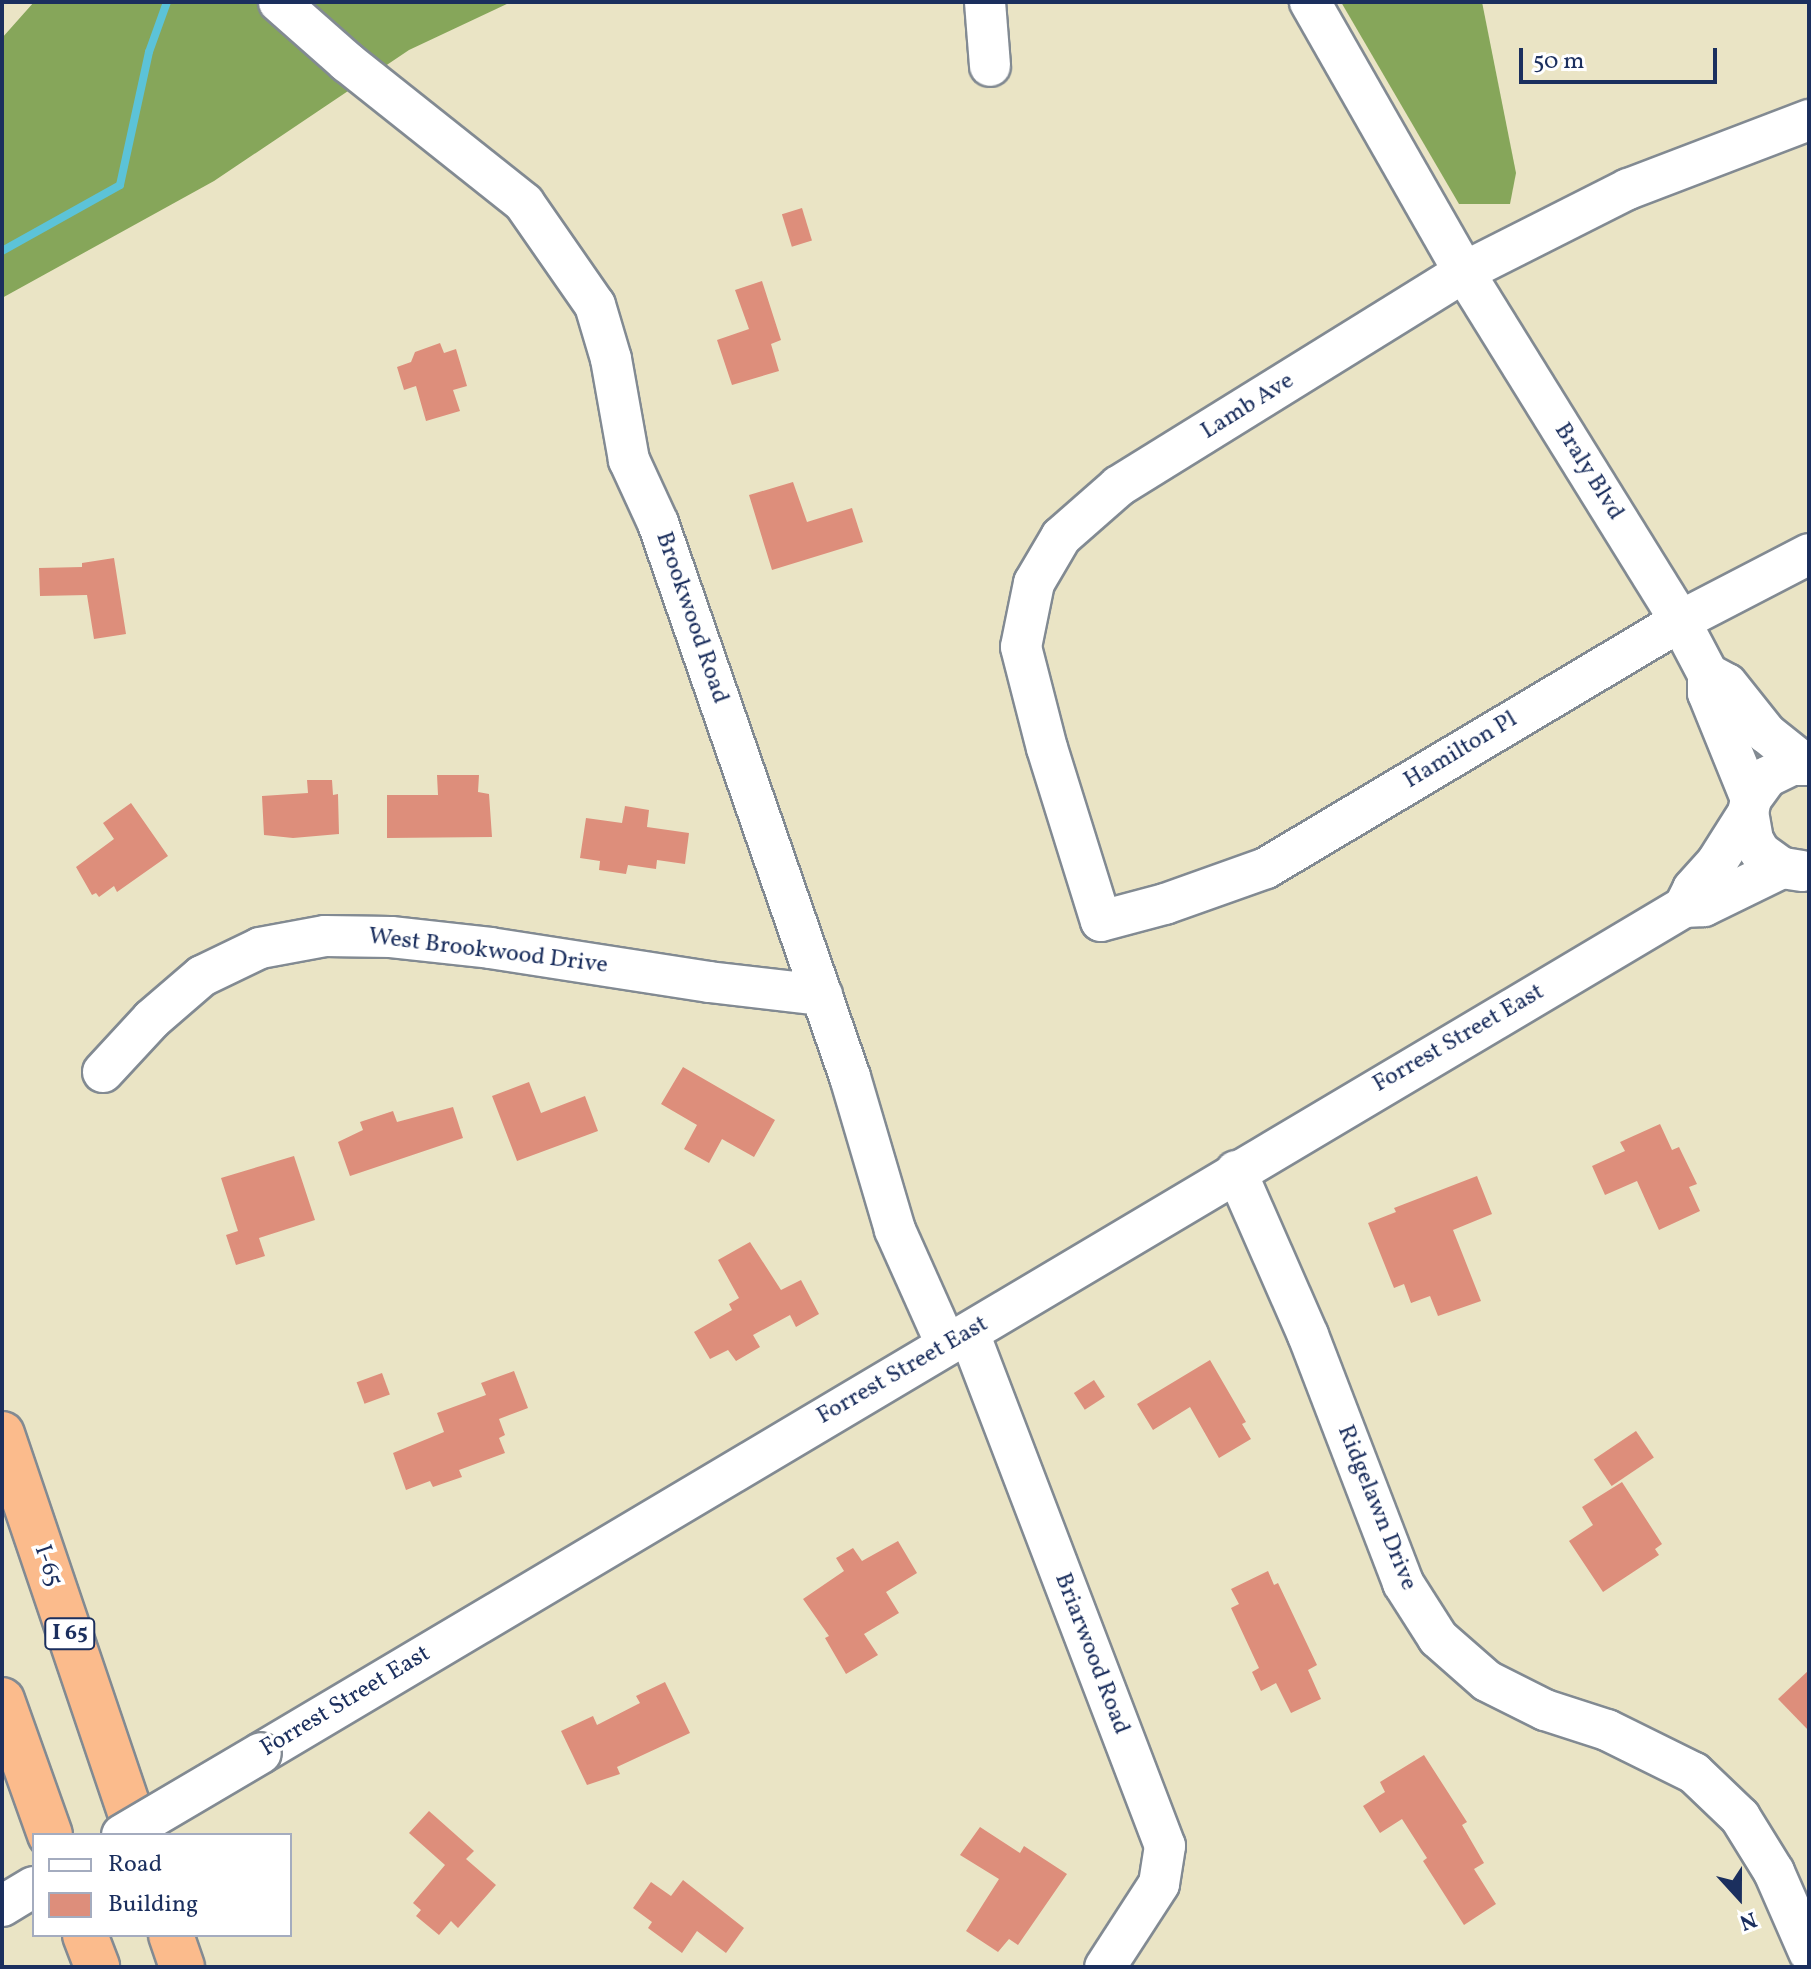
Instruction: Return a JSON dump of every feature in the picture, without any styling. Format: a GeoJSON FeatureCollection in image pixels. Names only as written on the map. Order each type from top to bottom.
{"type":"FeatureCollection","features":[{"type":"Feature","properties":{"kind":"highway","name":"I-65"},"geometry":{"type":"LineString","coordinates":[[2,1434],[137,1833]]}},
{"type":"Feature","properties":{"kind":"highway"},"geometry":{"type":"LineString","coordinates":[[2,1700],[49,1833]]}},
{"type":"Feature","properties":{"kind":"highway"},"geometry":{"type":"LineString","coordinates":[[86,1937],[97,1967]]}},
{"type":"Feature","properties":{"kind":"highway"},"geometry":{"type":"LineString","coordinates":[[172,1937],[182,1967]]}},
{"type":"Feature","properties":{"kind":"street","name":"Brookwood Road"},"geometry":{"type":"LineString","coordinates":[[279,2],[347,62],[524,203],[595,305],[611,359],[629,460],[658,523],[822,995],[895,1230],[958,1338]]}},
{"type":"Feature","properties":{"kind":"street"},"geometry":{"type":"LineString","coordinates":[[985,2],[990,66]]}},
{"type":"Feature","properties":{"kind":"street","name":"Braly Blvd"},"geometry":{"type":"LineString","coordinates":[[1310,2],[1464,272],[1680,621],[1708,674]]}},
{"type":"Feature","properties":{"kind":"street","name":"Lamb Ave"},"geometry":{"type":"LineString","coordinates":[[1101,921],[1047,748],[1021,647],[1034,583],[1061,537],[1119,486],[1464,272],[1628,189],[1809,120]]}},
{"type":"Feature","properties":{"kind":"street","name":"Hamilton Pl"},"geometry":{"type":"LineString","coordinates":[[1101,921],[1165,904],[1266,868],[1680,621],[1809,554]]}},
{"type":"Feature","properties":{"kind":"street"},"geometry":{"type":"LineString","coordinates":[[1796,869],[1760,852],[1753,840],[1750,806],[1708,693],[1708,674],[1727,684],[1766,733],[1808,765]]}},
{"type":"Feature","properties":{"kind":"street","name":"Forrest Street East"},"geometry":{"type":"LineString","coordinates":[[125,1833],[1684,907],[1767,777],[1792,765],[1808,765]]}},
{"type":"Feature","properties":{"kind":"street","name":"Forrest Street East"},"geometry":{"type":"LineString","coordinates":[[1684,907],[1704,906],[1796,869]]}},
{"type":"Feature","properties":{"kind":"street","name":"West Brookwood Drive"},"geometry":{"type":"LineString","coordinates":[[103,1072],[152,1019],[202,976],[260,948],[325,936],[391,937],[490,948],[709,982],[822,995]]}},
{"type":"Feature","properties":{"kind":"street","name":"Ridgelawn Drive"},"geometry":{"type":"LineString","coordinates":[[1236,1171],[1308,1335],[1403,1583],[1438,1638],[1487,1681],[1545,1710],[1607,1730],[1694,1773],[1740,1817],[1774,1872],[1809,1952]]}},
{"type":"Feature","properties":{"kind":"street","name":"Briarwood Road"},"geometry":{"type":"LineString","coordinates":[[958,1338],[1165,1846],[1159,1884],[1105,1967]]}},
{"type":"Feature","properties":{"kind":"street"},"geometry":{"type":"LineString","coordinates":[[2,1906],[32,1888]]}},
{"type":"Feature","properties":{"kind":"green space"},"geometry":{"type":"Polygon","coordinates":[[[34,2],[511,2],[409,50],[214,181],[2,298],[2,38],[34,2]]]}},
{"type":"Feature","properties":{"kind":"green space"},"geometry":{"type":"Polygon","coordinates":[[[1341,2],[1482,2],[1516,173],[1510,204],[1459,204],[1341,2]]]}},
{"type":"Feature","properties":{"kind":"building"},"geometry":{"type":"Polygon","coordinates":[[[802,208],[812,241],[792,247],[782,214],[802,208]]]}},
{"type":"Feature","properties":{"kind":"building"},"geometry":{"type":"Polygon","coordinates":[[[762,281],[781,340],[771,344],[779,371],[732,385],[717,340],[749,329],[735,290],[762,281]]]}},
{"type":"Feature","properties":{"kind":"building"},"geometry":{"type":"Polygon","coordinates":[[[440,343],[444,353],[456,349],[467,386],[453,390],[460,411],[426,421],[416,386],[404,390],[397,367],[411,362],[415,352],[440,343]]]}},
{"type":"Feature","properties":{"kind":"building"},"geometry":{"type":"Polygon","coordinates":[[[793,482],[807,522],[852,508],[863,542],[772,570],[749,495],[793,482]]]}},
{"type":"Feature","properties":{"kind":"building"},"geometry":{"type":"Polygon","coordinates":[[[114,558],[126,634],[94,639],[87,595],[40,596],[39,568],[82,567],[82,563],[114,558]]]}},
{"type":"Feature","properties":{"kind":"building"},"geometry":{"type":"Polygon","coordinates":[[[437,775],[479,775],[478,792],[489,794],[492,837],[387,838],[387,795],[438,795],[437,775]]]}},
{"type":"Feature","properties":{"kind":"building"},"geometry":{"type":"Polygon","coordinates":[[[307,780],[332,780],[333,795],[338,794],[339,834],[293,838],[264,835],[262,796],[308,793],[307,780]]]}},
{"type":"Feature","properties":{"kind":"building"},"geometry":{"type":"Polygon","coordinates":[[[131,803],[168,856],[117,892],[114,886],[99,897],[96,893],[92,895],[76,867],[114,839],[103,823],[131,803]]]}},
{"type":"Feature","properties":{"kind":"building"},"geometry":{"type":"Polygon","coordinates":[[[625,806],[649,810],[647,827],[689,833],[685,864],[657,860],[656,869],[628,865],[626,874],[599,870],[600,861],[580,858],[586,818],[622,823],[625,806]]]}},
{"type":"Feature","properties":{"kind":"building"},"geometry":{"type":"Polygon","coordinates":[[[683,1067],[775,1120],[754,1157],[722,1139],[709,1163],[684,1149],[697,1125],[661,1104],[683,1067]]]}},
{"type":"Feature","properties":{"kind":"building"},"geometry":{"type":"Polygon","coordinates":[[[529,1082],[541,1113],[585,1096],[598,1131],[517,1161],[492,1096],[529,1082]]]}},
{"type":"Feature","properties":{"kind":"building"},"geometry":{"type":"Polygon","coordinates":[[[453,1107],[463,1138],[350,1176],[338,1142],[363,1130],[360,1122],[393,1111],[397,1122],[453,1107]]]}},
{"type":"Feature","properties":{"kind":"building"},"geometry":{"type":"Polygon","coordinates":[[[1660,1124],[1672,1150],[1679,1147],[1697,1184],[1689,1187],[1700,1211],[1659,1230],[1637,1181],[1605,1195],[1592,1166],[1625,1151],[1620,1142],[1660,1124]]]}},
{"type":"Feature","properties":{"kind":"building"},"geometry":{"type":"Polygon","coordinates":[[[294,1156],[315,1220],[259,1238],[265,1256],[236,1265],[226,1235],[238,1231],[221,1178],[294,1156]]]}},
{"type":"Feature","properties":{"kind":"building"},"geometry":{"type":"Polygon","coordinates":[[[1477,1176],[1492,1214],[1453,1230],[1481,1301],[1438,1316],[1430,1296],[1411,1303],[1404,1284],[1394,1288],[1368,1223],[1396,1212],[1394,1208],[1477,1176]]]}},
{"type":"Feature","properties":{"kind":"building"},"geometry":{"type":"Polygon","coordinates":[[[750,1242],[781,1290],[801,1280],[819,1314],[796,1327],[790,1315],[753,1335],[760,1347],[736,1361],[728,1350],[710,1359],[694,1332],[732,1310],[729,1304],[739,1298],[718,1260],[750,1242]]]}},
{"type":"Feature","properties":{"kind":"building"},"geometry":{"type":"Polygon","coordinates":[[[1210,1360],[1246,1422],[1242,1424],[1251,1439],[1219,1458],[1190,1407],[1153,1430],[1137,1404],[1210,1360]]]}},
{"type":"Feature","properties":{"kind":"building"},"geometry":{"type":"Polygon","coordinates":[[[514,1371],[528,1408],[499,1419],[505,1435],[499,1438],[505,1453],[459,1470],[462,1477],[433,1487],[430,1481],[406,1490],[393,1453],[444,1432],[437,1413],[486,1395],[481,1383],[514,1371]]]}},
{"type":"Feature","properties":{"kind":"building"},"geometry":{"type":"Polygon","coordinates":[[[382,1373],[390,1395],[364,1404],[357,1382],[382,1373]]]}},
{"type":"Feature","properties":{"kind":"building"},"geometry":{"type":"Polygon","coordinates":[[[1094,1380],[1105,1397],[1085,1410],[1074,1393],[1094,1380]]]}},
{"type":"Feature","properties":{"kind":"building"},"geometry":{"type":"Polygon","coordinates":[[[1636,1431],[1654,1458],[1612,1486],[1594,1460],[1636,1431]]]}},
{"type":"Feature","properties":{"kind":"building"},"geometry":{"type":"Polygon","coordinates":[[[1622,1482],[1662,1544],[1655,1549],[1659,1555],[1603,1592],[1569,1541],[1593,1525],[1582,1507],[1622,1482]]]}},
{"type":"Feature","properties":{"kind":"building"},"geometry":{"type":"Polygon","coordinates":[[[898,1541],[917,1573],[886,1592],[899,1613],[864,1634],[878,1655],[846,1674],[825,1638],[829,1636],[803,1599],[844,1571],[836,1558],[853,1548],[862,1561],[898,1541]]]}},
{"type":"Feature","properties":{"kind":"building"},"geometry":{"type":"Polygon","coordinates":[[[1268,1571],[1274,1585],[1278,1583],[1317,1665],[1308,1670],[1321,1699],[1291,1713],[1276,1683],[1261,1691],[1252,1672],[1259,1668],[1231,1608],[1239,1604],[1231,1589],[1268,1571]]]}},
{"type":"Feature","properties":{"kind":"building"},"geometry":{"type":"Polygon","coordinates":[[[1809,1670],[1809,1731],[1778,1699],[1809,1670]]]}},
{"type":"Feature","properties":{"kind":"building"},"geometry":{"type":"Polygon","coordinates":[[[665,1682],[690,1733],[617,1767],[620,1774],[587,1785],[561,1731],[593,1716],[597,1725],[640,1703],[636,1696],[665,1682]]]}},
{"type":"Feature","properties":{"kind":"building"},"geometry":{"type":"Polygon","coordinates":[[[1424,1755],[1467,1822],[1462,1825],[1484,1863],[1474,1869],[1496,1904],[1464,1925],[1423,1861],[1427,1858],[1402,1819],[1380,1833],[1363,1806],[1385,1792],[1380,1782],[1424,1755]]]}},
{"type":"Feature","properties":{"kind":"building"},"geometry":{"type":"Polygon","coordinates":[[[429,1811],[474,1851],[466,1859],[496,1885],[458,1928],[451,1921],[439,1935],[416,1916],[421,1910],[413,1903],[445,1865],[409,1833],[429,1811]]]}},
{"type":"Feature","properties":{"kind":"building"},"geometry":{"type":"Polygon","coordinates":[[[980,1827],[1020,1853],[1024,1846],[1067,1874],[1018,1945],[1009,1939],[998,1952],[966,1931],[999,1879],[960,1855],[980,1827]]]}},
{"type":"Feature","properties":{"kind":"building"},"geometry":{"type":"Polygon","coordinates":[[[683,1880],[744,1928],[726,1953],[697,1931],[682,1953],[648,1928],[652,1922],[633,1908],[651,1882],[671,1896],[683,1880]]]}},
{"type":"Feature","properties":{"kind":"waterway"},"geometry":{"type":"LineString","coordinates":[[2,251],[120,185],[149,52],[167,2]]}}]}
